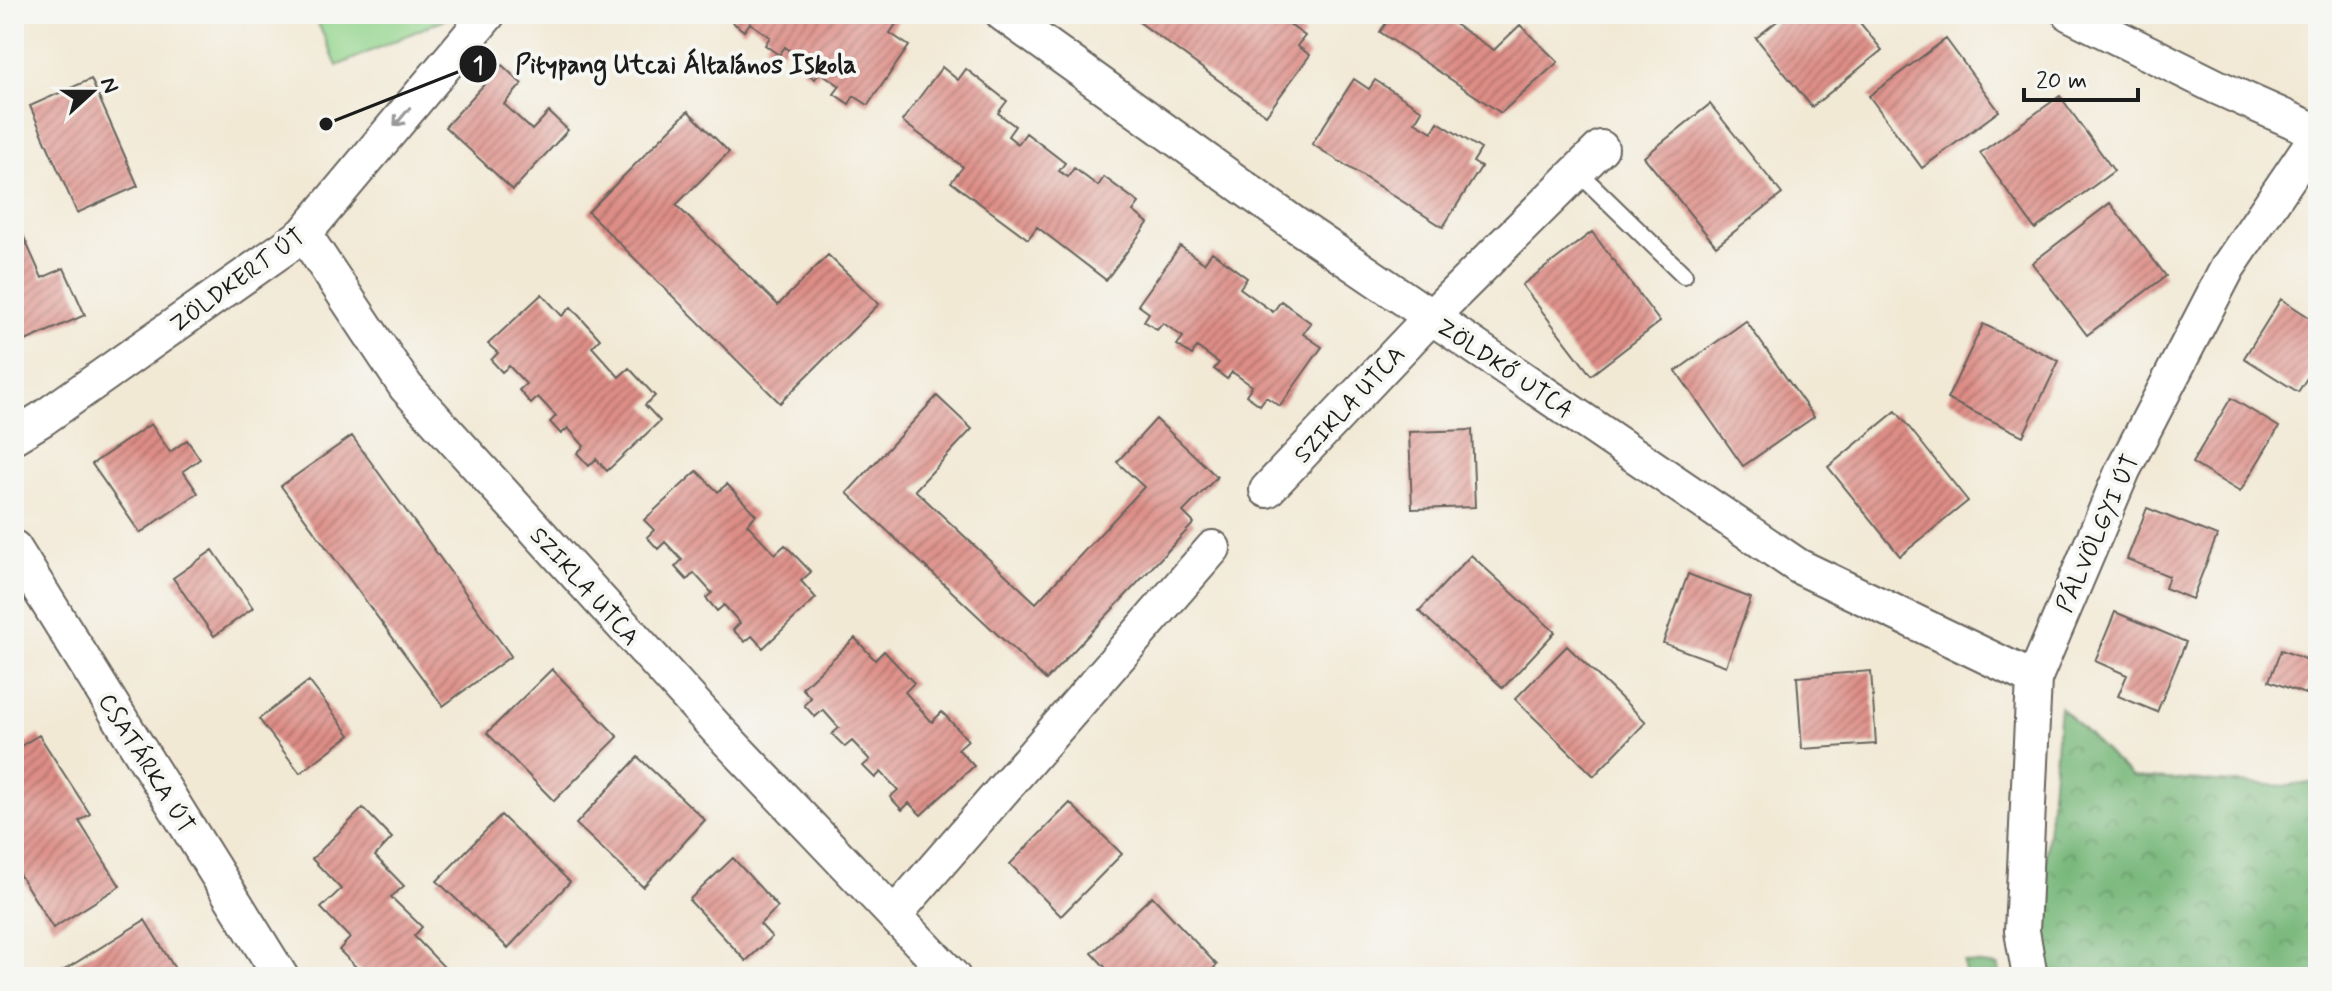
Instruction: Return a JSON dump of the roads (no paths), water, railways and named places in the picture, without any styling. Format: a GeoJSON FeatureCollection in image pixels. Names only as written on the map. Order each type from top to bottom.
{"type":"FeatureCollection","features":[{"type":"Feature","properties":{"kind":"street","name":"ZÖLDKERT ÚT"},"geometry":{"type":"LineString","coordinates":[[14,436],[304,234],[488,14]]}},
{"type":"Feature","properties":{"kind":"street","name":"ZÖLDKŐ UTCA"},"geometry":{"type":"LineString","coordinates":[[1003,14],[1293,223],[1798,566],[2034,679]]}},
{"type":"Feature","properties":{"kind":"street"},"geometry":{"type":"LineString","coordinates":[[2070,14],[2318,133]]}},
{"type":"Feature","properties":{"kind":"street","name":"PÁLVÖLGYI ÚT"},"geometry":{"type":"LineString","coordinates":[[2030,977],[2022,931],[2034,679],[2123,470],[2221,281],[2318,133]]}},
{"type":"Feature","properties":{"kind":"street","name":"SZIKLA UTCA"},"geometry":{"type":"LineString","coordinates":[[1267,490],[1430,318],[1589,160]]}},
{"type":"Feature","properties":{"kind":"street","name":"SZIKLA UTCA"},"geometry":{"type":"LineString","coordinates":[[304,234],[406,387],[718,730],[953,977]]}},
{"type":"Feature","properties":{"kind":"street","name":"CSATÁRKA ÚT"},"geometry":{"type":"LineString","coordinates":[[14,548],[281,977]]}},
{"type":"Feature","properties":{"kind":"street"},"geometry":{"type":"LineString","coordinates":[[895,914],[1213,548]]}},
{"type":"Feature","properties":{"kind":"lane"},"geometry":{"type":"LineString","coordinates":[[1589,160],[1684,275]]}},
{"type":"Feature","properties":{"kind":"place","name":"Pitypang Utcai Általános Iskola"},"geometry":{"type":"Point","coordinates":[326,124]}}]}
